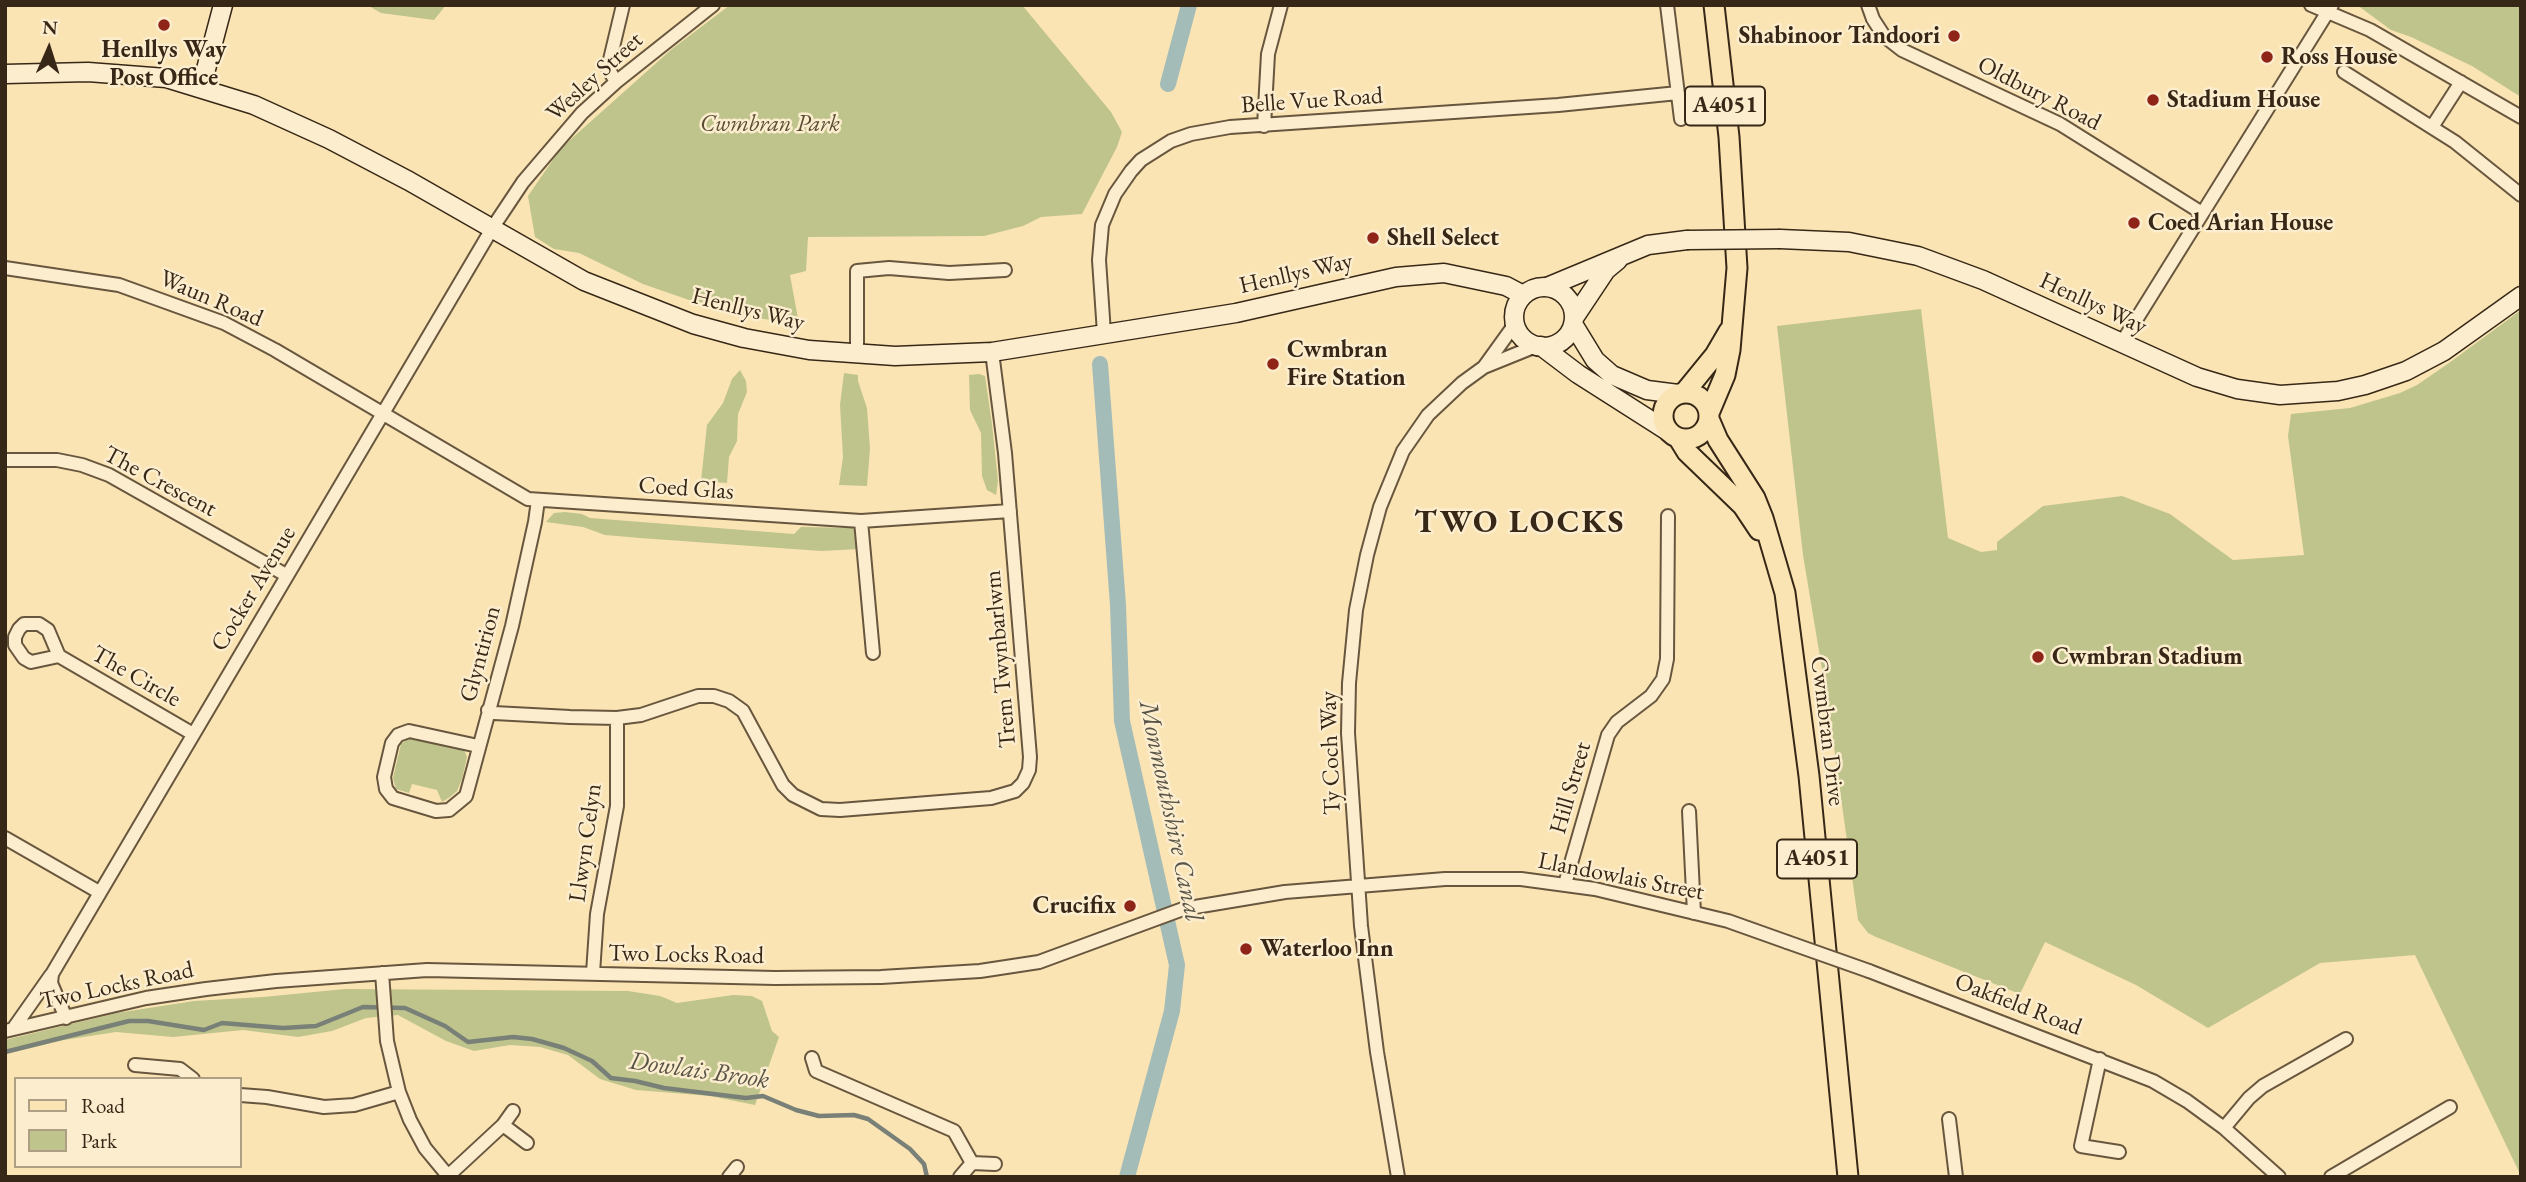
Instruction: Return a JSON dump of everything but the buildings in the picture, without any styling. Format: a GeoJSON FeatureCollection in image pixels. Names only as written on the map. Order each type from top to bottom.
{"type":"FeatureCollection","features":[{"type":"Feature","properties":{"kind":"main road","name":"A4051"},"geometry":{"type":"LineString","coordinates":[[1674,435],[1696,437],[1705,429],[1726,375],[1732,323],[1737,268],[1734,206],[1714,5]]}},
{"type":"Feature","properties":{"kind":"main road","name":"A4051"},"geometry":{"type":"LineString","coordinates":[[1732,323],[1715,355],[1681,393],[1668,400],[1663,411],[1663,422],[1687,452],[1743,506],[1770,545]]}},
{"type":"Feature","properties":{"kind":"main road","name":"A4051"},"geometry":{"type":"LineString","coordinates":[[1681,393],[1700,398],[1718,440],[1755,498],[1770,545]]}},
{"type":"Feature","properties":{"kind":"main road","name":"Cwmbran Drive"},"geometry":{"type":"LineString","coordinates":[[1770,545],[1785,593],[1809,776],[1848,1177]]}},
{"type":"Feature","properties":{"kind":"street"},"geometry":{"type":"LineString","coordinates":[[201,88],[223,5]]}},
{"type":"Feature","properties":{"kind":"street"},"geometry":{"type":"LineString","coordinates":[[616,82],[608,68],[623,5]]}},
{"type":"Feature","properties":{"kind":"street","name":"Wesley Street"},"geometry":{"type":"LineString","coordinates":[[493,227],[523,182],[582,113],[616,82],[713,5]]}},
{"type":"Feature","properties":{"kind":"street"},"geometry":{"type":"LineString","coordinates":[[1264,126],[1268,54],[1281,5]]}},
{"type":"Feature","properties":{"kind":"street"},"geometry":{"type":"LineString","coordinates":[[1667,5],[1681,120]]}},
{"type":"Feature","properties":{"kind":"street","name":"Oldbury Road"},"geometry":{"type":"LineString","coordinates":[[1868,5],[1884,36],[1902,50],[2060,124],[2202,213]]}},
{"type":"Feature","properties":{"kind":"street"},"geometry":{"type":"LineString","coordinates":[[2311,5],[2330,8],[2521,117]]}},
{"type":"Feature","properties":{"kind":"street"},"geometry":{"type":"LineString","coordinates":[[2121,344],[2330,8]]}},
{"type":"Feature","properties":{"kind":"street"},"geometry":{"type":"LineString","coordinates":[[2344,72],[2464,149],[2521,195]]}},
{"type":"Feature","properties":{"kind":"street","name":"Henllys Way"},"geometry":{"type":"LineString","coordinates":[[5,74],[125,74],[166,78],[254,105],[329,139],[493,227],[536,255],[584,281],[694,324],[770,344],[857,354],[943,356],[992,352],[1236,313],[1396,277],[1444,273],[1506,286],[1523,295]]}},
{"type":"Feature","properties":{"kind":"street"},"geometry":{"type":"LineString","coordinates":[[2432,127],[2461,82]]}},
{"type":"Feature","properties":{"kind":"street","name":"Belle Vue Road"},"geometry":{"type":"LineString","coordinates":[[1104,333],[1101,233],[1108,208],[1131,171],[1154,151],[1191,134],[1210,129],[1545,106],[1678,93]]}},
{"type":"Feature","properties":{"kind":"street","name":"Cocker Avenue"},"geometry":{"type":"LineString","coordinates":[[9,1030],[52,974],[493,227]]}},
{"type":"Feature","properties":{"kind":"street","name":"Henllys Way"},"geometry":{"type":"LineString","coordinates":[[1547,287],[1648,245],[1687,240],[1780,239],[1849,242],[1918,256],[1994,285],[2165,365],[2224,386],[2280,395],[2330,392],[2372,383],[2419,365],[2468,335],[2521,296]]}},
{"type":"Feature","properties":{"kind":"street","name":"Henllys Way"},"geometry":{"type":"LineString","coordinates":[[1573,321],[1606,270],[1624,256]]}},
{"type":"Feature","properties":{"kind":"street","name":"Waun Road"},"geometry":{"type":"LineString","coordinates":[[5,268],[119,285],[176,304],[223,323],[275,349],[383,415]]}},
{"type":"Feature","properties":{"kind":"street"},"geometry":{"type":"LineString","coordinates":[[857,354],[857,271],[888,268],[949,273],[1005,270]]}},
{"type":"Feature","properties":{"kind":"street"},"geometry":{"type":"LineString","coordinates":[[1674,435],[1539,346],[1522,338],[1514,324],[1517,304],[1530,290],[1547,287],[1556,289],[1569,301],[1573,321],[1595,360],[1612,375],[1647,390],[1681,393]]}},
{"type":"Feature","properties":{"kind":"street"},"geometry":{"type":"LineString","coordinates":[[1539,346],[1557,343],[1564,338],[1573,321]]}},
{"type":"Feature","properties":{"kind":"street","name":"Ty Coch Way"},"geometry":{"type":"LineString","coordinates":[[1398,1177],[1377,1052],[1361,926],[1348,713],[1356,610],[1367,555],[1385,491],[1403,451],[1441,401],[1484,367],[1514,324]]}},
{"type":"Feature","properties":{"kind":"street","name":"Ty Coch Way"},"geometry":{"type":"LineString","coordinates":[[1484,367],[1539,346]]}},
{"type":"Feature","properties":{"kind":"street","name":"Trem Twynbarlwm"},"geometry":{"type":"LineString","coordinates":[[488,710],[617,718],[641,715],[698,696],[714,696],[729,701],[743,711],[783,785],[793,795],[821,809],[991,798],[1015,791],[1026,776],[1030,757],[1010,511],[992,352]]}},
{"type":"Feature","properties":{"kind":"street","name":"Coed Glas"},"geometry":{"type":"LineString","coordinates":[[383,415],[528,499],[862,521],[1010,511]]}},
{"type":"Feature","properties":{"kind":"street","name":"The Crescent"},"geometry":{"type":"LineString","coordinates":[[5,460],[57,460],[82,465],[109,475],[286,575]]}},
{"type":"Feature","properties":{"kind":"street","name":"Glyntirion"},"geometry":{"type":"LineString","coordinates":[[478,747],[409,731],[398,735],[392,743],[384,777],[386,789],[393,798],[436,811],[449,810],[466,796],[512,626],[538,500]]}},
{"type":"Feature","properties":{"kind":"street","name":"Hill Street"},"geometry":{"type":"LineString","coordinates":[[1565,884],[1600,755],[1608,735],[1617,722],[1651,696],[1663,679],[1667,659],[1668,516]]}},
{"type":"Feature","properties":{"kind":"street"},"geometry":{"type":"LineString","coordinates":[[862,521],[873,653]]}},
{"type":"Feature","properties":{"kind":"street","name":"The Circle"},"geometry":{"type":"LineString","coordinates":[[59,656],[193,734]]}},
{"type":"Feature","properties":{"kind":"street","name":"Llwyn Celyn"},"geometry":{"type":"LineString","coordinates":[[593,973],[597,914],[617,806],[617,718]]}},
{"type":"Feature","properties":{"kind":"street"},"geometry":{"type":"LineString","coordinates":[[1689,811],[1694,913]]}},
{"type":"Feature","properties":{"kind":"street"},"geometry":{"type":"LineString","coordinates":[[5,838],[99,892]]}},
{"type":"Feature","properties":{"kind":"street","name":"Llandowlais Street"},"geometry":{"type":"LineString","coordinates":[[1359,886],[1485,878],[1565,884],[1728,921],[1787,942]]}},
{"type":"Feature","properties":{"kind":"street","name":"Two Locks Road"},"geometry":{"type":"LineString","coordinates":[[9,1030],[146,998],[206,989],[427,970],[789,978],[881,977],[980,971],[1039,962],[1179,910],[1275,893],[1359,886]]}},
{"type":"Feature","properties":{"kind":"street","name":"Oakfield Road"},"geometry":{"type":"LineString","coordinates":[[1787,942],[2152,1081],[2187,1101],[2224,1128],[2279,1177]]}},
{"type":"Feature","properties":{"kind":"street"},"geometry":{"type":"LineString","coordinates":[[382,973],[387,1041],[399,1091],[425,1148],[449,1176],[503,1125],[513,1111]]}},
{"type":"Feature","properties":{"kind":"street"},"geometry":{"type":"LineString","coordinates":[[52,974],[51,983],[66,1018]]}},
{"type":"Feature","properties":{"kind":"street"},"geometry":{"type":"LineString","coordinates":[[2224,1128],[2263,1086],[2346,1039]]}},
{"type":"Feature","properties":{"kind":"street"},"geometry":{"type":"LineString","coordinates":[[812,1058],[816,1071],[954,1131],[972,1163]]}},
{"type":"Feature","properties":{"kind":"street"},"geometry":{"type":"LineString","coordinates":[[2100,1059],[2081,1146],[2119,1152]]}},
{"type":"Feature","properties":{"kind":"street"},"geometry":{"type":"LineString","coordinates":[[135,1065],[180,1069],[190,1077]]}},
{"type":"Feature","properties":{"kind":"street"},"geometry":{"type":"LineString","coordinates":[[242,1095],[324,1107],[354,1105],[399,1091]]}},
{"type":"Feature","properties":{"kind":"street"},"geometry":{"type":"LineString","coordinates":[[2331,1177],[2450,1107]]}},
{"type":"Feature","properties":{"kind":"street"},"geometry":{"type":"LineString","coordinates":[[1950,1119],[1956,1177]]}},
{"type":"Feature","properties":{"kind":"street"},"geometry":{"type":"LineString","coordinates":[[503,1125],[527,1143]]}},
{"type":"Feature","properties":{"kind":"street"},"geometry":{"type":"LineString","coordinates":[[972,1163],[995,1164]]}},
{"type":"Feature","properties":{"kind":"street"},"geometry":{"type":"LineString","coordinates":[[960,1177],[972,1163]]}},
{"type":"Feature","properties":{"kind":"green space"},"geometry":{"type":"Polygon","coordinates":[[[367,5],[446,5],[434,20],[381,13],[367,5]]]}},
{"type":"Feature","properties":{"kind":"green space","name":"Cwmbran Park"},"geometry":{"type":"Polygon","coordinates":[[[730,5],[1022,5],[1111,112],[1122,132],[1117,147],[1082,214],[1041,217],[1023,226],[984,236],[808,237],[806,271],[790,275],[799,324],[750,317],[689,300],[643,284],[579,253],[554,249],[535,237],[528,196],[561,148],[672,49],[730,5]]]}},
{"type":"Feature","properties":{"kind":"green space"},"geometry":{"type":"Polygon","coordinates":[[[2357,5],[2521,5],[2521,97],[2472,66],[2391,30],[2357,5]]]}},
{"type":"Feature","properties":{"kind":"green space"},"geometry":{"type":"Polygon","coordinates":[[[1921,309],[1948,538],[1981,552],[1997,550],[1997,542],[2043,506],[2122,496],[2170,514],[2233,560],[2304,555],[2288,436],[2291,414],[2350,408],[2400,393],[2417,385],[2521,310],[2521,1176],[2415,955],[2320,963],[2208,1028],[2136,985],[2045,942],[2020,994],[1876,937],[1868,933],[1858,920],[1829,711],[1803,555],[1777,326],[1921,309]]]}},
{"type":"Feature","properties":{"kind":"green space"},"geometry":{"type":"Polygon","coordinates":[[[740,370],[746,381],[747,392],[738,414],[737,441],[729,457],[727,483],[701,481],[707,425],[723,403],[732,379],[740,370]]]}},
{"type":"Feature","properties":{"kind":"green space"},"geometry":{"type":"Polygon","coordinates":[[[844,373],[858,375],[867,408],[870,449],[867,486],[839,485],[843,457],[840,405],[844,373]]]}},
{"type":"Feature","properties":{"kind":"green space"},"geometry":{"type":"Polygon","coordinates":[[[969,375],[985,376],[992,424],[998,481],[996,495],[987,490],[982,476],[981,433],[970,410],[969,375]]]}},
{"type":"Feature","properties":{"kind":"green space"},"geometry":{"type":"Polygon","coordinates":[[[565,512],[590,518],[794,534],[801,527],[858,528],[860,549],[821,551],[605,535],[583,527],[546,522],[554,513],[565,512]]]}},
{"type":"Feature","properties":{"kind":"green space"},"geometry":{"type":"Polygon","coordinates":[[[409,738],[458,746],[464,750],[467,757],[457,791],[442,802],[437,790],[412,784],[409,793],[396,789],[393,778],[401,744],[409,738]]]}},
{"type":"Feature","properties":{"kind":"green space"},"geometry":{"type":"Polygon","coordinates":[[[345,989],[628,991],[660,996],[677,1003],[733,995],[752,996],[762,1001],[772,1031],[779,1037],[755,1105],[710,1096],[636,1090],[600,1079],[568,1055],[540,1047],[510,1045],[474,1051],[446,1041],[398,1015],[366,1018],[332,1031],[298,1037],[243,1030],[173,1037],[116,1032],[64,1040],[5,1054],[5,1040],[117,1013],[194,1001],[345,989]]]}},
{"type":"Feature","properties":{"kind":"waterway","name":"Monmouthshire Canal"},"geometry":{"type":"LineString","coordinates":[[1168,84],[1189,5]]}},
{"type":"Feature","properties":{"kind":"waterway","name":"Monmouthshire Canal"},"geometry":{"type":"LineString","coordinates":[[1100,364],[1118,605],[1122,721],[1177,965],[1172,1011],[1127,1177]]}},
{"type":"Feature","properties":{"kind":"waterway","name":"Dowlais Brook"},"geometry":{"type":"LineString","coordinates":[[5,1052],[129,1021],[148,1021],[204,1030],[222,1023],[283,1028],[316,1026],[363,1007],[405,1008],[445,1026],[468,1042],[513,1037],[564,1048],[592,1061],[611,1078],[664,1088],[746,1098],[763,1096],[819,1116],[854,1115],[868,1119],[910,1149],[924,1164],[927,1177]]}},
{"type":"Feature","properties":{"kind":"place","name":"Henllys Way Post Office"},"geometry":{"type":"Point","coordinates":[164,25]}},
{"type":"Feature","properties":{"kind":"place","name":"Shabinoor Tandoori"},"geometry":{"type":"Point","coordinates":[1954,36]}},
{"type":"Feature","properties":{"kind":"place","name":"Ross House"},"geometry":{"type":"Point","coordinates":[2267,57]}},
{"type":"Feature","properties":{"kind":"place","name":"Stadium House"},"geometry":{"type":"Point","coordinates":[2153,100]}},
{"type":"Feature","properties":{"kind":"place","name":"Coed Arian House"},"geometry":{"type":"Point","coordinates":[2134,223]}},
{"type":"Feature","properties":{"kind":"place","name":"Shell Select"},"geometry":{"type":"Point","coordinates":[1373,238]}},
{"type":"Feature","properties":{"kind":"place","name":"Cwmbran Fire Station"},"geometry":{"type":"Point","coordinates":[1273,364]}},
{"type":"Feature","properties":{"kind":"place","name":"Cwmbran Stadium"},"geometry":{"type":"Point","coordinates":[2038,657]}},
{"type":"Feature","properties":{"kind":"place","name":"Crucifix"},"geometry":{"type":"Point","coordinates":[1130,906]}},
{"type":"Feature","properties":{"kind":"place","name":"Waterloo Inn"},"geometry":{"type":"Point","coordinates":[1246,949]}},
{"type":"Feature","properties":{"kind":"district","name":"TWO LOCKS"},"geometry":{"type":"Point","coordinates":[1520,523]}}]}
